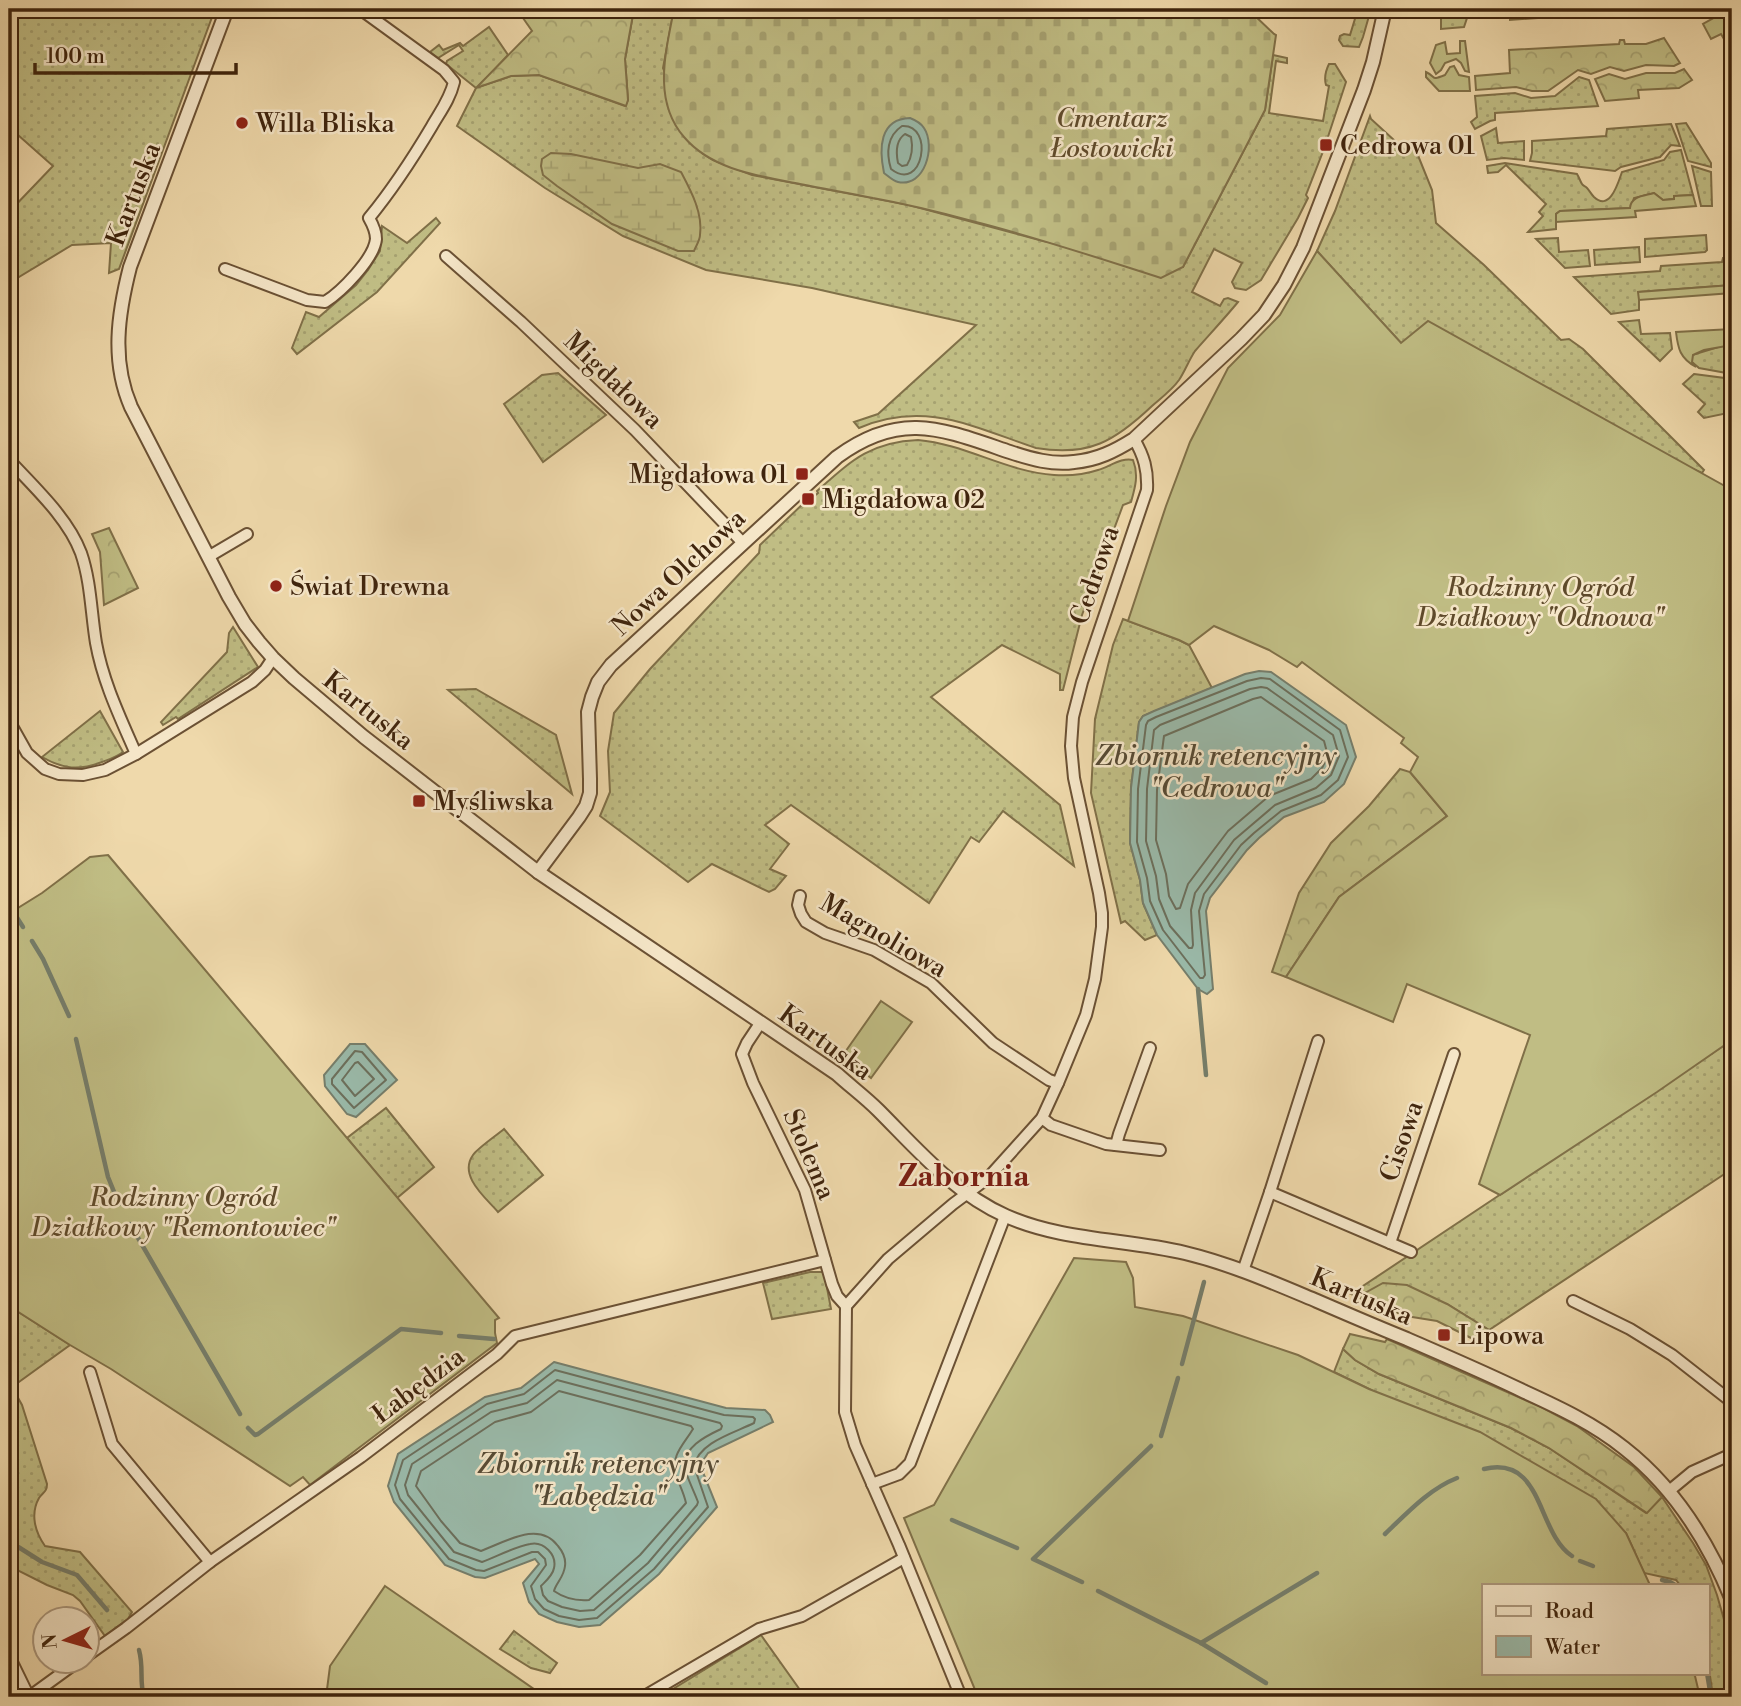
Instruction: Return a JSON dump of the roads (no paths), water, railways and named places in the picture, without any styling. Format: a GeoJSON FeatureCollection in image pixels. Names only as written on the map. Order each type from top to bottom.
{"type":"FeatureCollection","features":[{"type":"Feature","properties":{"kind":"street","name":"Kartuska"},"geometry":{"type":"LineString","coordinates":[[227,9],[130,267],[123,297],[118,345],[125,393],[245,624],[273,658],[364,737],[538,872],[837,1074],[966,1194],[1005,1216],[1056,1233],[1184,1253],[1243,1271],[1436,1352],[1572,1414],[1624,1448],[1669,1491],[1708,1547],[1732,1600]]}},
{"type":"Feature","properties":{"kind":"street"},"geometry":{"type":"LineString","coordinates":[[225,269],[306,300],[324,302],[343,287],[373,250],[376,235],[369,218],[424,140],[451,94],[454,82],[444,70],[360,9]]}},
{"type":"Feature","properties":{"kind":"street"},"geometry":{"type":"LineString","coordinates":[[1134,439],[1241,340],[1264,315],[1284,285],[1303,248],[1364,90],[1385,9]]}},
{"type":"Feature","properties":{"kind":"street","name":"Migdałowa"},"geometry":{"type":"LineString","coordinates":[[446,256],[521,322],[635,430],[743,543]]}},
{"type":"Feature","properties":{"kind":"street","name":"Nowa Olchowa"},"geometry":{"type":"LineString","coordinates":[[538,872],[586,806],[590,793],[588,712],[598,682],[611,665],[837,457],[866,438],[901,428],[933,428],[1048,462],[1073,463],[1099,457],[1134,439]]}},
{"type":"Feature","properties":{"kind":"street","name":"Cedrowa"},"geometry":{"type":"LineString","coordinates":[[966,1194],[988,1178],[1042,1118],[1089,1003],[1095,979],[1102,926],[1099,893],[1074,778],[1071,746],[1073,717],[1082,682],[1147,490],[1146,463],[1134,439]]}},
{"type":"Feature","properties":{"kind":"street"},"geometry":{"type":"LineString","coordinates":[[9,460],[69,529],[81,552],[103,672],[110,697],[136,754]]}},
{"type":"Feature","properties":{"kind":"street"},"geometry":{"type":"LineString","coordinates":[[208,557],[247,534]]}},
{"type":"Feature","properties":{"kind":"street"},"geometry":{"type":"LineString","coordinates":[[9,721],[27,753],[45,769],[59,774],[83,775],[105,770],[136,754],[252,682],[273,658]]}},
{"type":"Feature","properties":{"kind":"street","name":"Magnoliowa"},"geometry":{"type":"LineString","coordinates":[[800,896],[800,914],[806,922],[825,933],[874,950],[931,983],[993,1043],[1049,1080],[1058,1083]]}},
{"type":"Feature","properties":{"kind":"street","name":"Stolema"},"geometry":{"type":"LineString","coordinates":[[761,1022],[742,1054],[753,1083],[805,1190],[837,1296],[846,1306],[845,1412],[855,1445],[961,1697]]}},
{"type":"Feature","properties":{"kind":"street"},"geometry":{"type":"LineString","coordinates":[[1243,1271],[1318,1041]]}},
{"type":"Feature","properties":{"kind":"street"},"geometry":{"type":"LineString","coordinates":[[1116,1145],[1150,1048]]}},
{"type":"Feature","properties":{"kind":"street","name":"Cisowa"},"geometry":{"type":"LineString","coordinates":[[1391,1243],[1454,1054]]}},
{"type":"Feature","properties":{"kind":"street"},"geometry":{"type":"LineString","coordinates":[[1042,1118],[1051,1125],[1106,1144],[1160,1150]]}},
{"type":"Feature","properties":{"kind":"street"},"geometry":{"type":"LineString","coordinates":[[1270,1192],[1411,1252]]}},
{"type":"Feature","properties":{"kind":"street"},"geometry":{"type":"LineString","coordinates":[[846,1306],[888,1259],[966,1194]]}},
{"type":"Feature","properties":{"kind":"street"},"geometry":{"type":"LineString","coordinates":[[872,1484],[899,1474],[910,1463],[1005,1216]]}},
{"type":"Feature","properties":{"kind":"street","name":"Łabędzia"},"geometry":{"type":"LineString","coordinates":[[102,1645],[210,1562],[361,1457],[498,1354],[515,1336],[825,1260]]}},
{"type":"Feature","properties":{"kind":"street"},"geometry":{"type":"LineString","coordinates":[[1573,1301],[1656,1345],[1693,1370],[1732,1402]]}},
{"type":"Feature","properties":{"kind":"street"},"geometry":{"type":"LineString","coordinates":[[90,1371],[112,1444],[210,1562]]}},
{"type":"Feature","properties":{"kind":"street"},"geometry":{"type":"LineString","coordinates":[[1669,1491],[1692,1472],[1732,1454]]}},
{"type":"Feature","properties":{"kind":"street"},"geometry":{"type":"LineString","coordinates":[[643,1697],[759,1629],[802,1616],[904,1558]]}},
{"type":"Feature","properties":{"kind":"street"},"geometry":{"type":"LineString","coordinates":[[9,1656],[29,1697],[62,1674]]}},
{"type":"Feature","properties":{"kind":"water"},"geometry":{"type":"Polygon","coordinates":[[[910,118],[924,128],[929,145],[928,155],[926,164],[915,179],[898,182],[884,173],[882,145],[892,124],[910,118]]]}},
{"type":"Feature","properties":{"kind":"water","name":"Zbiornik retencyjny \"Cedrowa\""},"geometry":{"type":"Polygon","coordinates":[[[1271,672],[1346,725],[1356,757],[1344,784],[1324,802],[1284,817],[1259,838],[1210,898],[1206,911],[1213,989],[1207,994],[1198,989],[1157,935],[1143,903],[1130,843],[1131,788],[1139,722],[1143,716],[1154,711],[1245,674],[1271,672]]]}},
{"type":"Feature","properties":{"kind":"water"},"geometry":{"type":"Polygon","coordinates":[[[350,1044],[365,1044],[397,1080],[356,1117],[347,1114],[325,1086],[324,1075],[350,1044]]]}},
{"type":"Feature","properties":{"kind":"water","name":"Zbiornik retencyjny \"Łabędzia\""},"geometry":{"type":"Polygon","coordinates":[[[554,1362],[726,1408],[765,1410],[773,1422],[708,1453],[700,1465],[717,1507],[659,1574],[600,1625],[579,1627],[539,1614],[529,1602],[523,1583],[539,1564],[535,1559],[485,1578],[475,1577],[445,1565],[394,1502],[388,1486],[398,1454],[485,1397],[521,1388],[554,1362]]]}},
{"type":"Feature","properties":{"kind":"waterway"},"geometry":{"type":"LineString","coordinates":[[9,905],[23,927]]}},
{"type":"Feature","properties":{"kind":"waterway"},"geometry":{"type":"LineString","coordinates":[[32,941],[69,1016]]}},
{"type":"Feature","properties":{"kind":"waterway"},"geometry":{"type":"LineString","coordinates":[[1198,989],[1206,1075]]}},
{"type":"Feature","properties":{"kind":"waterway"},"geometry":{"type":"LineString","coordinates":[[76,1039],[108,1177],[119,1204]]}},
{"type":"Feature","properties":{"kind":"waterway"},"geometry":{"type":"LineString","coordinates":[[130,1224],[240,1414]]}},
{"type":"Feature","properties":{"kind":"waterway"},"geometry":{"type":"LineString","coordinates":[[1182,1364],[1204,1282]]}},
{"type":"Feature","properties":{"kind":"waterway"},"geometry":{"type":"LineString","coordinates":[[248,1428],[255,1435],[258,1434],[401,1329],[441,1333]]}},
{"type":"Feature","properties":{"kind":"waterway"},"geometry":{"type":"LineString","coordinates":[[459,1336],[494,1339]]}},
{"type":"Feature","properties":{"kind":"waterway"},"geometry":{"type":"LineString","coordinates":[[1161,1436],[1178,1378]]}},
{"type":"Feature","properties":{"kind":"waterway"},"geometry":{"type":"LineString","coordinates":[[9,1440],[17,1473],[10,1515],[12,1543],[42,1562],[77,1575],[107,1610]]}},
{"type":"Feature","properties":{"kind":"waterway"},"geometry":{"type":"LineString","coordinates":[[1082,1582],[1033,1559],[1151,1446]]}},
{"type":"Feature","properties":{"kind":"waterway"},"geometry":{"type":"LineString","coordinates":[[1484,1469],[1504,1468],[1518,1473],[1529,1484],[1560,1545],[1572,1556]]}},
{"type":"Feature","properties":{"kind":"waterway"},"geometry":{"type":"LineString","coordinates":[[1385,1534],[1428,1495],[1457,1478]]}},
{"type":"Feature","properties":{"kind":"waterway"},"geometry":{"type":"LineString","coordinates":[[952,1520],[1017,1548]]}},
{"type":"Feature","properties":{"kind":"waterway"},"geometry":{"type":"LineString","coordinates":[[1580,1561],[1593,1566]]}},
{"type":"Feature","properties":{"kind":"waterway"},"geometry":{"type":"LineString","coordinates":[[1201,1643],[1317,1573]]}},
{"type":"Feature","properties":{"kind":"waterway"},"geometry":{"type":"LineString","coordinates":[[1662,1580],[1673,1584]]}},
{"type":"Feature","properties":{"kind":"waterway"},"geometry":{"type":"LineString","coordinates":[[1098,1591],[1201,1643],[1266,1683]]}},
{"type":"Feature","properties":{"kind":"waterway"},"geometry":{"type":"LineString","coordinates":[[139,1650],[144,1697]]}},
{"type":"Feature","properties":{"kind":"waterway"},"geometry":{"type":"LineString","coordinates":[[1707,1674],[1711,1697]]}},
{"type":"Feature","properties":{"kind":"place","name":"Willa Bliska"},"geometry":{"type":"Point","coordinates":[242,123]}},
{"type":"Feature","properties":{"kind":"place","name":"Cedrowa 01"},"geometry":{"type":"Point","coordinates":[1326,145]}},
{"type":"Feature","properties":{"kind":"place","name":"Migdałowa 01"},"geometry":{"type":"Point","coordinates":[802,474]}},
{"type":"Feature","properties":{"kind":"place","name":"Migdałowa 02"},"geometry":{"type":"Point","coordinates":[808,499]}},
{"type":"Feature","properties":{"kind":"place","name":"Świat Drewna"},"geometry":{"type":"Point","coordinates":[276,586]}},
{"type":"Feature","properties":{"kind":"place","name":"Myśliwska"},"geometry":{"type":"Point","coordinates":[419,801]}},
{"type":"Feature","properties":{"kind":"place","name":"Lipowa"},"geometry":{"type":"Point","coordinates":[1444,1335]}},
{"type":"Feature","properties":{"kind":"district","name":"Zabornia"},"geometry":{"type":"Point","coordinates":[964,1176]}},
{"type":"Feature","properties":{"kind":"park label","name":"Cmentarz Łostowicki"},"geometry":{"type":"Point","coordinates":[1112,133]}},
{"type":"Feature","properties":{"kind":"park label","name":"Rodzinny Ogród Działkowy \"Odnowa\""},"geometry":{"type":"Point","coordinates":[1540,602]}},
{"type":"Feature","properties":{"kind":"park label","name":"Rodzinny Ogród Działkowy \"Remontowiec\""},"geometry":{"type":"Point","coordinates":[183,1212]}}]}
